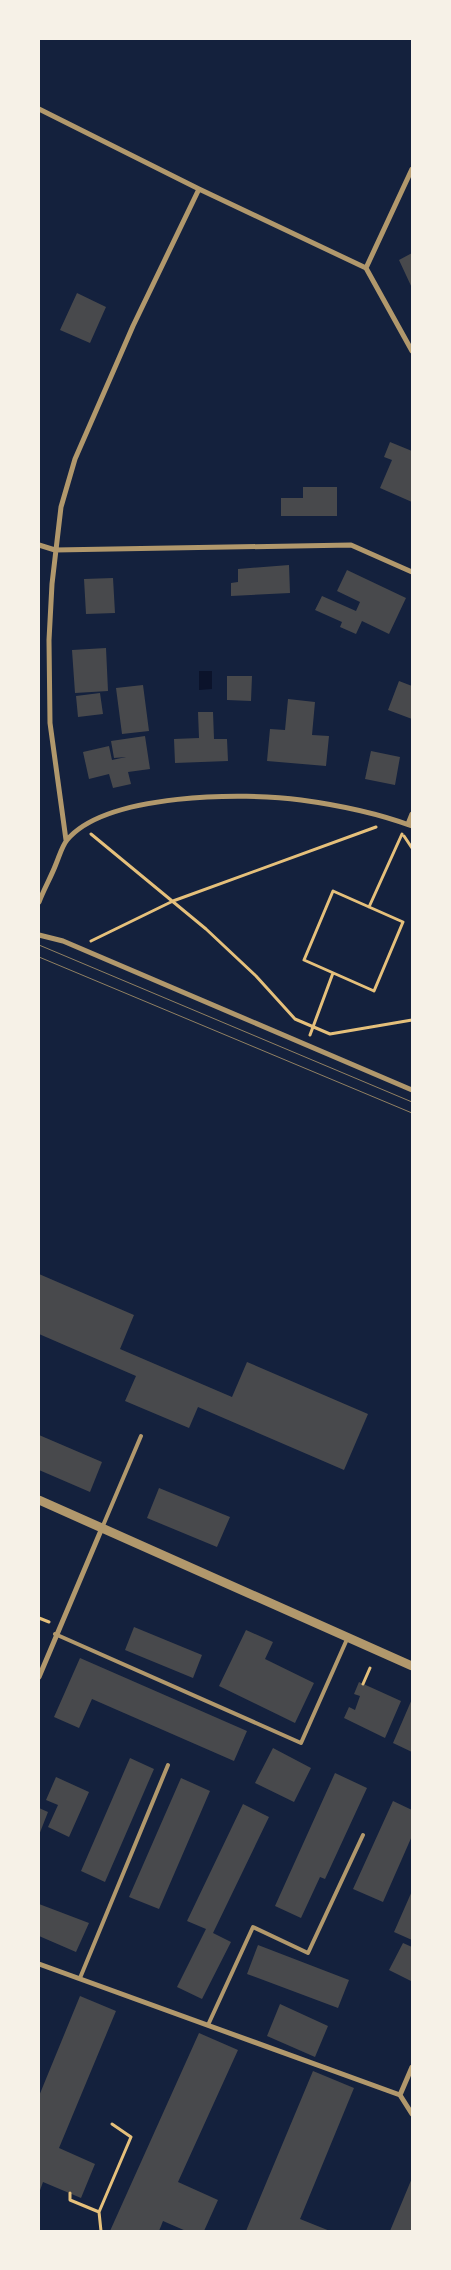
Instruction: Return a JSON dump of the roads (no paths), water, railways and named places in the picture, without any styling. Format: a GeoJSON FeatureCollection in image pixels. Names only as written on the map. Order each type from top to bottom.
{"type":"FeatureCollection","features":[{"type":"Feature","properties":{"kind":"street"},"geometry":{"type":"LineString","coordinates":[[39,109],[199,189],[366,268],[412,351]]}},
{"type":"Feature","properties":{"kind":"street"},"geometry":{"type":"LineString","coordinates":[[366,268],[412,169]]}},
{"type":"Feature","properties":{"kind":"street"},"geometry":{"type":"LineString","coordinates":[[66,840],[50,723],[49,640],[54,550],[61,507],[75,459],[133,326],[199,189]]}},
{"type":"Feature","properties":{"kind":"street"},"geometry":{"type":"LineString","coordinates":[[39,545],[54,550],[351,545],[412,572]]}},
{"type":"Feature","properties":{"kind":"street"},"geometry":{"type":"LineString","coordinates":[[39,902],[66,840],[84,826],[100,817],[131,807],[173,800],[229,797],[301,800],[352,809],[410,825],[412,814]]}},
{"type":"Feature","properties":{"kind":"street"},"geometry":{"type":"LineString","coordinates":[[39,935],[63,941],[412,1090]]}},
{"type":"Feature","properties":{"kind":"street"},"geometry":{"type":"LineString","coordinates":[[39,1500],[412,1666]]}},
{"type":"Feature","properties":{"kind":"street"},"geometry":{"type":"LineString","coordinates":[[39,1677],[55,1634],[102,1528]]}},
{"type":"Feature","properties":{"kind":"street"},"geometry":{"type":"LineString","coordinates":[[39,1964],[400,2094],[412,2114]]}},
{"type":"Feature","properties":{"kind":"street"},"geometry":{"type":"LineString","coordinates":[[400,2094],[412,2067]]}},
{"type":"Feature","properties":{"kind":"lane"},"geometry":{"type":"LineString","coordinates":[[102,1528],[142,1436]]}},
{"type":"Feature","properties":{"kind":"lane"},"geometry":{"type":"LineString","coordinates":[[55,1634],[301,1743],[348,1637]]}},
{"type":"Feature","properties":{"kind":"lane"},"geometry":{"type":"LineString","coordinates":[[80,1978],[168,1765]]}},
{"type":"Feature","properties":{"kind":"lane"},"geometry":{"type":"LineString","coordinates":[[208,2025],[253,1927],[308,1953],[363,1835]]}},
{"type":"Feature","properties":{"kind":"water"},"geometry":{"type":"Polygon","coordinates":[[[199,671],[212,671],[212,689],[199,690],[199,671]]]}},
{"type":"Feature","properties":{"kind":"tram line"},"geometry":{"type":"LineString","coordinates":[[39,945],[412,1102]]}},
{"type":"Feature","properties":{"kind":"tram line"},"geometry":{"type":"LineString","coordinates":[[39,957],[412,1113]]}}]}
